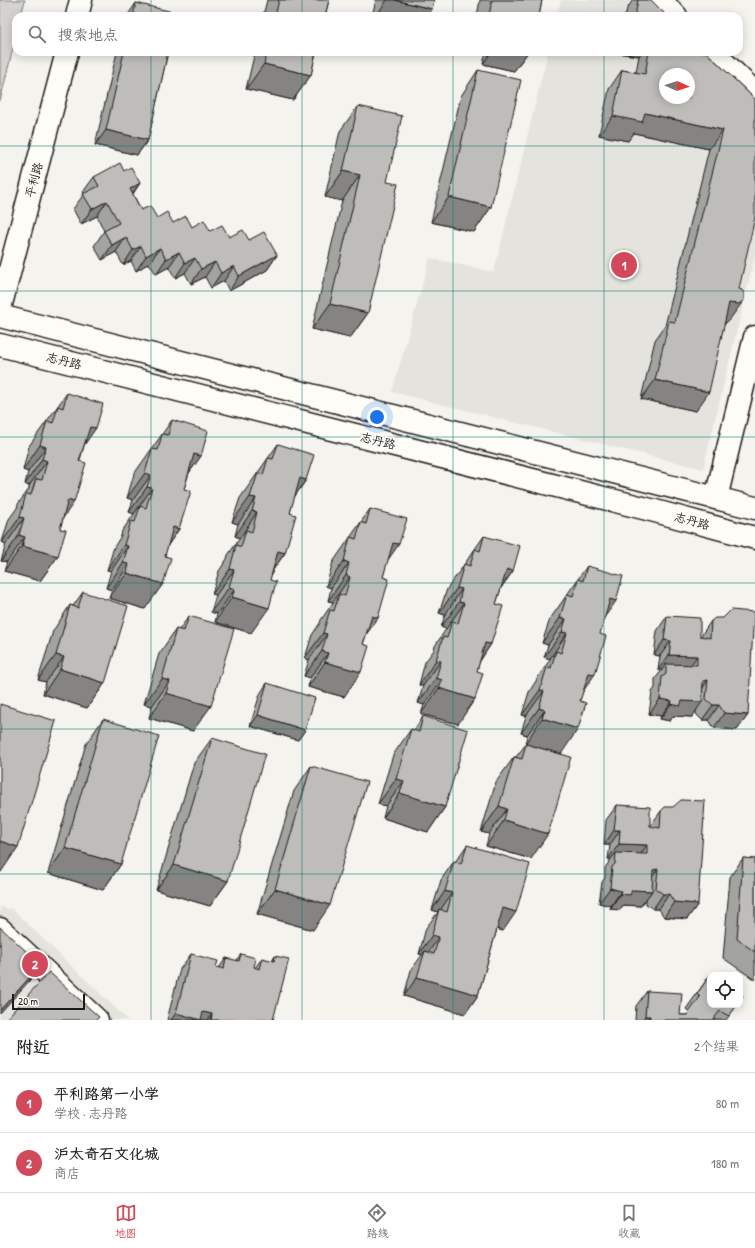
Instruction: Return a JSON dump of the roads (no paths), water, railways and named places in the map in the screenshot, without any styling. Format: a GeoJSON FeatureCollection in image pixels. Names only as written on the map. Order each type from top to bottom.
{"type":"FeatureCollection","features":[{"type":"Feature","properties":{"kind":"main road"},"geometry":{"type":"LineString","coordinates":[[78,12],[81,0]]}},
{"type":"Feature","properties":{"kind":"main road"},"geometry":{"type":"LineString","coordinates":[[660,0],[672,12]]}},
{"type":"Feature","properties":{"kind":"main road","name":"平利路"},"geometry":{"type":"LineString","coordinates":[[0,308],[66,56]]}},
{"type":"Feature","properties":{"kind":"main road"},"geometry":{"type":"LineString","coordinates":[[717,56],[755,93]]}},
{"type":"Feature","properties":{"kind":"main road"},"geometry":{"type":"LineString","coordinates":[[0,316],[755,508]]}},
{"type":"Feature","properties":{"kind":"main road"},"geometry":{"type":"LineString","coordinates":[[716,498],[755,337]]}},
{"type":"Feature","properties":{"kind":"main road","name":"志丹路"},"geometry":{"type":"LineString","coordinates":[[0,345],[655,511],[755,538]]}},
{"type":"Feature","properties":{"kind":"main road"},"geometry":{"type":"LineString","coordinates":[[0,929],[97,1020]]}},
{"type":"Feature","properties":{"kind":"place","name":"平利路第一小学"},"geometry":{"type":"Point","coordinates":[624,265]}},
{"type":"Feature","properties":{"kind":"place","name":"沪太奇石文化城"},"geometry":{"type":"Point","coordinates":[35,964]}}]}
